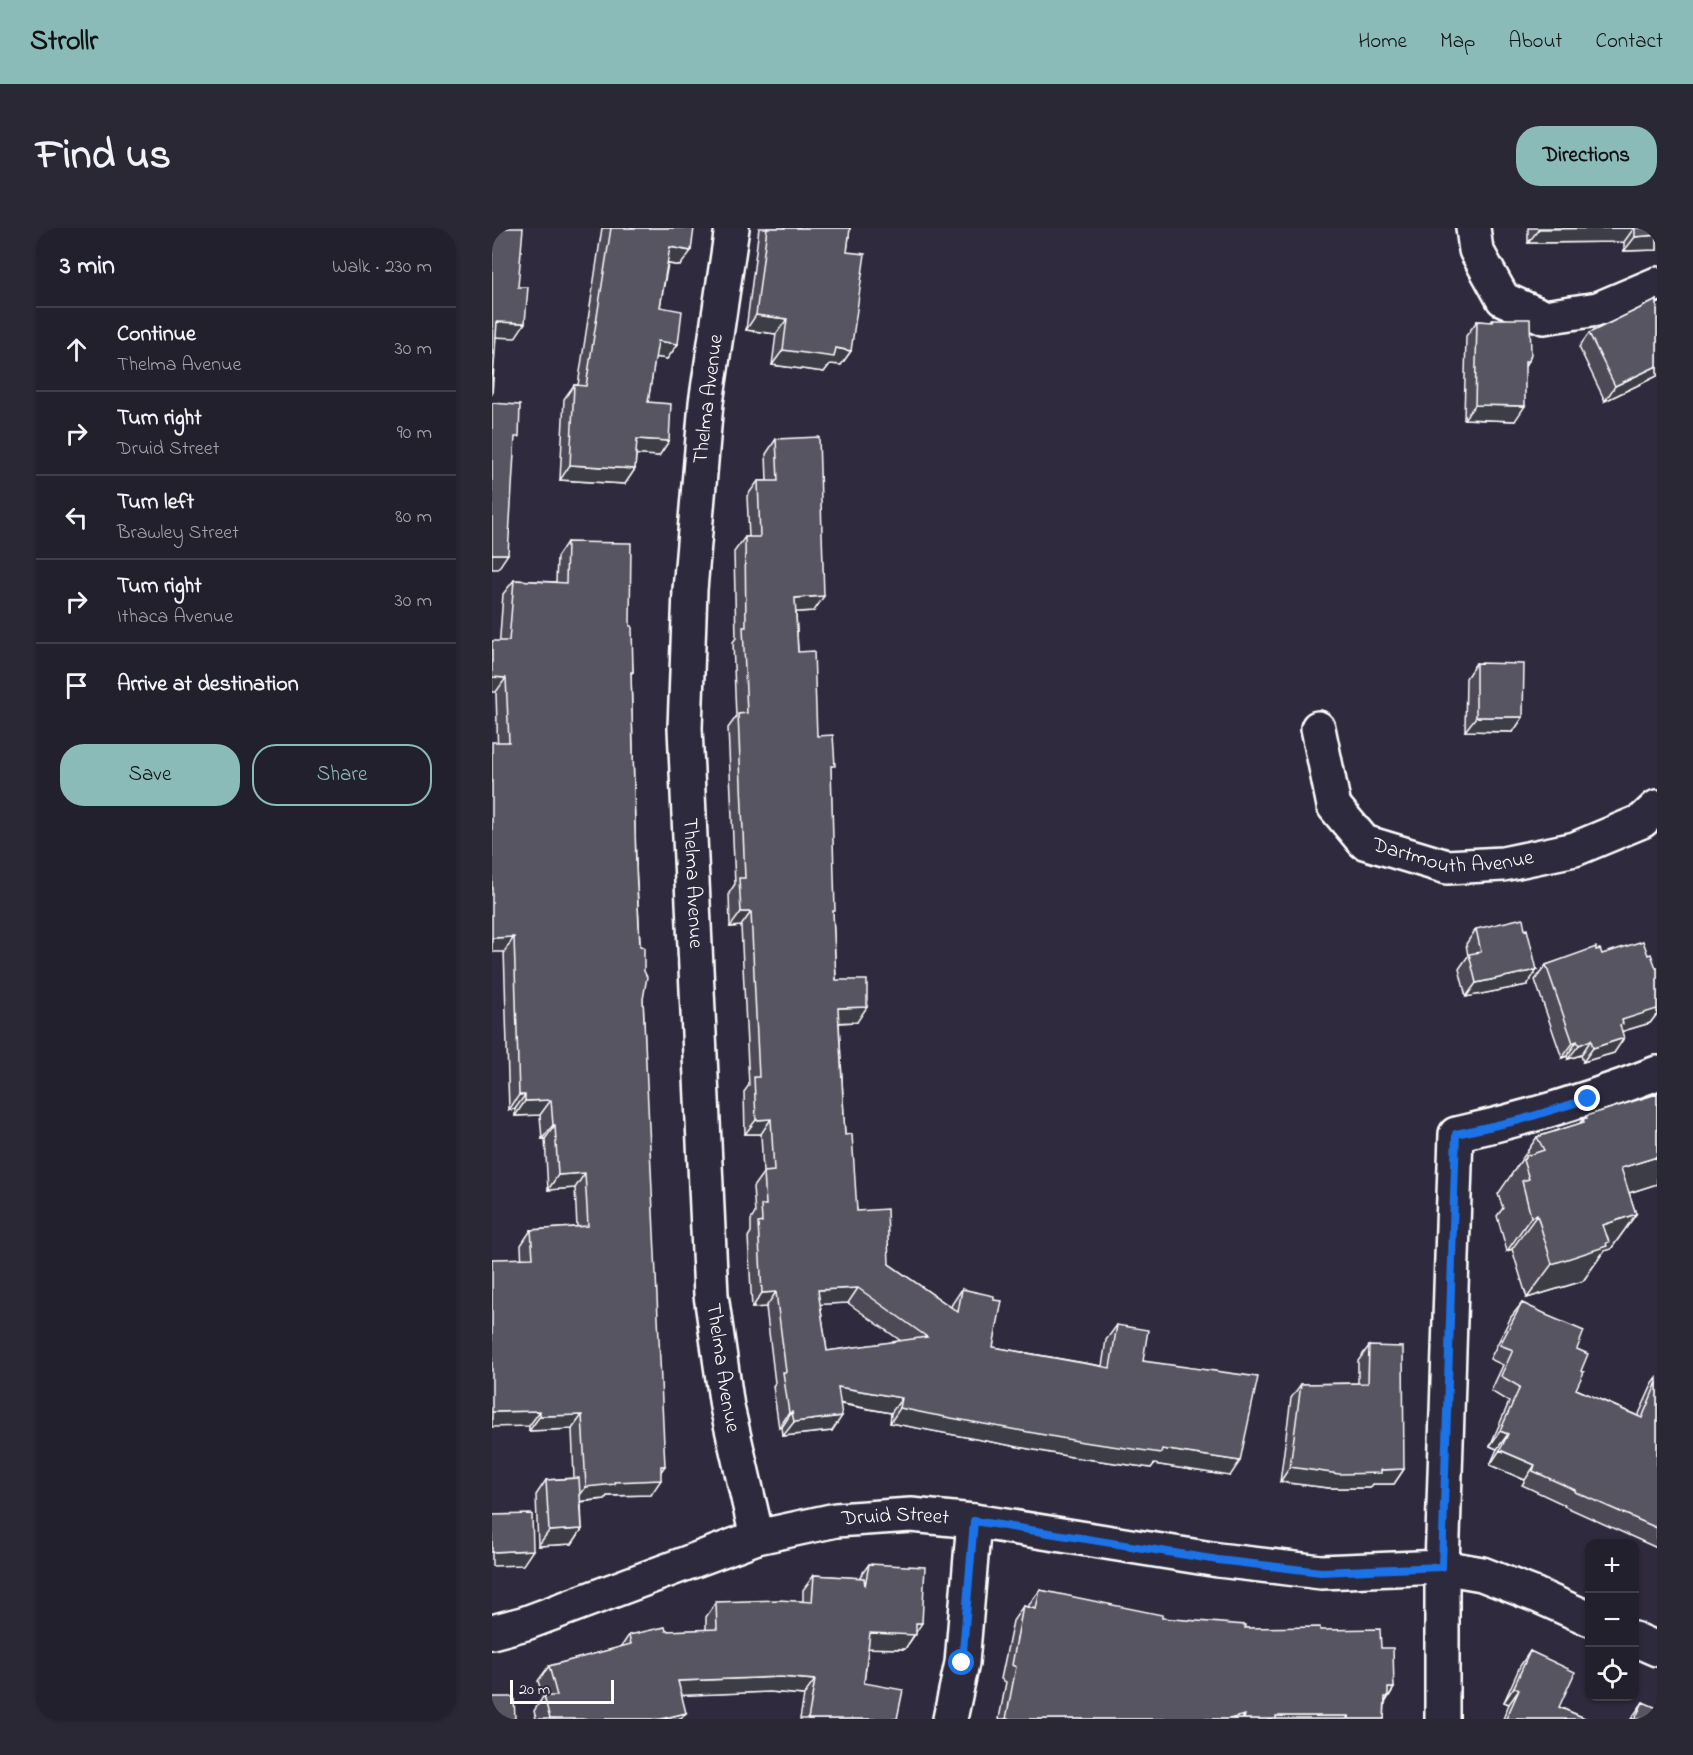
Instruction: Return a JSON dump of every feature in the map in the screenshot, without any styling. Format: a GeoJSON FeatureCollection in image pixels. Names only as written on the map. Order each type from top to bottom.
{"type":"FeatureCollection","features":[{"type":"Feature","properties":{"kind":"street","name":"Thelma Avenue"},"geometry":{"type":"LineString","coordinates":[[732,228],[706,403],[690,590],[685,728],[711,1295],[727,1407],[757,1537]]}},
{"type":"Feature","properties":{"kind":"street"},"geometry":{"type":"LineString","coordinates":[[1473,228],[1476,250],[1503,299],[1544,317],[1598,309],[1657,284]]}},
{"type":"Feature","properties":{"kind":"street","name":"Dartmouth Avenue"},"geometry":{"type":"LineString","coordinates":[[1318,729],[1334,806],[1364,842],[1447,867],[1503,864],[1575,849],[1642,821],[1657,807]]}},
{"type":"Feature","properties":{"kind":"street"},"geometry":{"type":"LineString","coordinates":[[1442,1719],[1442,1567],[1456,1134],[1543,1113],[1657,1073]]}},
{"type":"Feature","properties":{"kind":"street","name":"Druid Street"},"geometry":{"type":"LineString","coordinates":[[492,1632],[526,1623],[757,1537],[836,1521],[911,1515],[974,1521],[1218,1560],[1321,1572],[1442,1567],[1482,1574],[1585,1617]]}},
{"type":"Feature","properties":{"kind":"street"},"geometry":{"type":"LineString","coordinates":[[950,1719],[962,1663],[974,1521]]}},
{"type":"Feature","properties":{"kind":"street"},"geometry":{"type":"LineString","coordinates":[[1639,1641],[1657,1649]]}},
{"type":"Feature","properties":{"kind":"building"},"geometry":{"type":"Polygon","coordinates":[[[492,228],[523,228],[518,287],[528,287],[525,323],[497,322],[492,395],[492,228]]]}},
{"type":"Feature","properties":{"kind":"building"},"geometry":{"type":"Polygon","coordinates":[[[611,228],[694,228],[691,251],[670,247],[660,307],[682,311],[678,344],[658,341],[648,402],[671,404],[669,441],[637,439],[635,469],[570,465],[574,385],[586,386],[611,228]]]}},
{"type":"Feature","properties":{"kind":"building"},"geometry":{"type":"Polygon","coordinates":[[[767,228],[850,228],[847,252],[865,254],[851,351],[836,348],[834,357],[783,350],[787,319],[756,315],[767,228]]]}},
{"type":"Feature","properties":{"kind":"building"},"geometry":{"type":"Polygon","coordinates":[[[1635,228],[1657,228],[1657,235],[1635,237],[1635,228]]]}},
{"type":"Feature","properties":{"kind":"building"},"geometry":{"type":"Polygon","coordinates":[[[1657,300],[1657,366],[1615,386],[1589,333],[1657,300]]]}},
{"type":"Feature","properties":{"kind":"building"},"geometry":{"type":"Polygon","coordinates":[[[1493,319],[1530,319],[1531,354],[1529,361],[1525,361],[1525,406],[1475,405],[1477,321],[1493,322],[1493,319]]]}},
{"type":"Feature","properties":{"kind":"building"},"geometry":{"type":"Polygon","coordinates":[[[492,403],[520,405],[519,437],[515,437],[508,554],[492,554],[492,403]]]}},
{"type":"Feature","properties":{"kind":"building"},"geometry":{"type":"Polygon","coordinates":[[[819,437],[824,596],[795,598],[798,652],[814,651],[817,736],[833,735],[835,766],[831,766],[836,980],[867,980],[867,1007],[838,1008],[845,1135],[852,1134],[857,1211],[887,1209],[889,1264],[958,1312],[962,1289],[994,1296],[994,1300],[1002,1301],[993,1347],[1110,1368],[1117,1325],[1148,1330],[1143,1361],[1258,1377],[1240,1461],[1162,1449],[1161,1453],[1083,1442],[929,1414],[900,1408],[902,1398],[838,1387],[842,1416],[794,1422],[792,1412],[789,1413],[776,1292],[762,1293],[758,1223],[762,1222],[761,1205],[766,1205],[764,1172],[774,1171],[771,1119],[756,1120],[754,1077],[759,1077],[751,912],[741,912],[739,878],[745,878],[738,714],[747,713],[743,627],[746,627],[745,537],[760,537],[758,481],[778,481],[776,439],[819,437]],[[858,1288],[818,1290],[827,1351],[927,1337],[858,1288]]]}},
{"type":"Feature","properties":{"kind":"building"},"geometry":{"type":"Polygon","coordinates":[[[567,542],[631,543],[630,626],[632,626],[636,866],[640,946],[644,947],[644,971],[647,977],[643,999],[665,1466],[661,1466],[661,1480],[615,1482],[615,1484],[586,1487],[582,1415],[540,1416],[540,1411],[492,1412],[492,1259],[533,1258],[531,1230],[588,1226],[585,1173],[558,1175],[551,1100],[525,1101],[525,1095],[519,1095],[514,937],[492,938],[492,742],[509,742],[506,678],[492,677],[492,641],[509,641],[514,580],[566,583],[567,542]]]}},
{"type":"Feature","properties":{"kind":"building"},"geometry":{"type":"Polygon","coordinates":[[[1476,663],[1524,664],[1523,717],[1476,717],[1476,663]]]}},
{"type":"Feature","properties":{"kind":"building"},"geometry":{"type":"Polygon","coordinates":[[[1523,918],[1537,970],[1476,983],[1469,954],[1481,952],[1476,929],[1523,918]]]}},
{"type":"Feature","properties":{"kind":"building"},"geometry":{"type":"Polygon","coordinates":[[[1643,941],[1648,955],[1651,954],[1657,968],[1657,1009],[1622,1020],[1623,1024],[1620,1025],[1624,1038],[1593,1048],[1591,1040],[1579,1045],[1577,1041],[1573,1043],[1546,965],[1596,947],[1596,950],[1600,949],[1602,954],[1643,941]]]}},
{"type":"Feature","properties":{"kind":"building"},"geometry":{"type":"Polygon","coordinates":[[[1657,1094],[1657,1157],[1621,1168],[1636,1214],[1603,1225],[1609,1242],[1606,1243],[1607,1246],[1552,1264],[1537,1215],[1531,1217],[1522,1181],[1529,1179],[1523,1160],[1526,1156],[1544,1150],[1537,1137],[1584,1122],[1583,1119],[1587,1118],[1586,1116],[1657,1094]]]}},
{"type":"Feature","properties":{"kind":"building"},"geometry":{"type":"Polygon","coordinates":[[[1522,1303],[1584,1331],[1577,1349],[1588,1354],[1581,1371],[1584,1372],[1576,1389],[1642,1418],[1657,1382],[1657,1528],[1575,1492],[1533,1471],[1535,1465],[1500,1450],[1508,1434],[1500,1431],[1520,1387],[1501,1376],[1513,1350],[1500,1345],[1522,1303]]]}},
{"type":"Feature","properties":{"kind":"building"},"geometry":{"type":"Polygon","coordinates":[[[1369,1346],[1403,1347],[1404,1469],[1381,1470],[1381,1473],[1339,1474],[1290,1467],[1301,1384],[1368,1383],[1369,1346]]]}},
{"type":"Feature","properties":{"kind":"building"},"geometry":{"type":"Polygon","coordinates":[[[579,1478],[582,1529],[549,1531],[546,1480],[579,1478]]]}},
{"type":"Feature","properties":{"kind":"building"},"geometry":{"type":"Polygon","coordinates":[[[532,1514],[533,1550],[492,1552],[492,1515],[532,1514]]]}},
{"type":"Feature","properties":{"kind":"building"},"geometry":{"type":"Polygon","coordinates":[[[869,1564],[925,1567],[922,1623],[916,1623],[916,1635],[870,1633],[864,1683],[903,1690],[897,1719],[808,1719],[815,1680],[781,1677],[678,1681],[686,1713],[661,1719],[550,1719],[544,1696],[557,1696],[549,1666],[631,1644],[629,1635],[665,1627],[666,1631],[717,1629],[716,1602],[779,1600],[812,1602],[814,1575],[864,1578],[865,1586],[869,1564]]]}},
{"type":"Feature","properties":{"kind":"building"},"geometry":{"type":"Polygon","coordinates":[[[1040,1590],[1162,1615],[1162,1618],[1245,1625],[1245,1628],[1380,1629],[1381,1648],[1393,1648],[1394,1688],[1388,1688],[1388,1697],[1385,1697],[1384,1719],[1349,1719],[1349,1716],[1276,1716],[1276,1719],[1244,1719],[1245,1715],[1229,1719],[1006,1719],[1016,1667],[1012,1665],[1023,1606],[1036,1609],[1040,1590]]]}},
{"type":"Feature","properties":{"kind":"building"},"geometry":{"type":"Polygon","coordinates":[[[1530,1651],[1575,1672],[1559,1707],[1587,1719],[1506,1719],[1519,1690],[1514,1687],[1530,1651]]]}},
{"type":"Feature","properties":{"kind":"building"},"geometry":{"type":"Polygon","coordinates":[[[492,1697],[514,1697],[515,1719],[492,1719],[492,1697]]]}},
{"type":"Feature","properties":{"kind":"building"},"geometry":{"type":"Polygon","coordinates":[[[1643,1702],[1657,1708],[1657,1719],[1635,1719],[1643,1702]]]}},
{"type":"Feature","properties":{"kind":"route"},"geometry":{"type":"LineString","coordinates":[[962,1663],[974,1521],[1218,1560],[1321,1572],[1442,1567],[1456,1134],[1520,1120],[1588,1099]]}}]}
